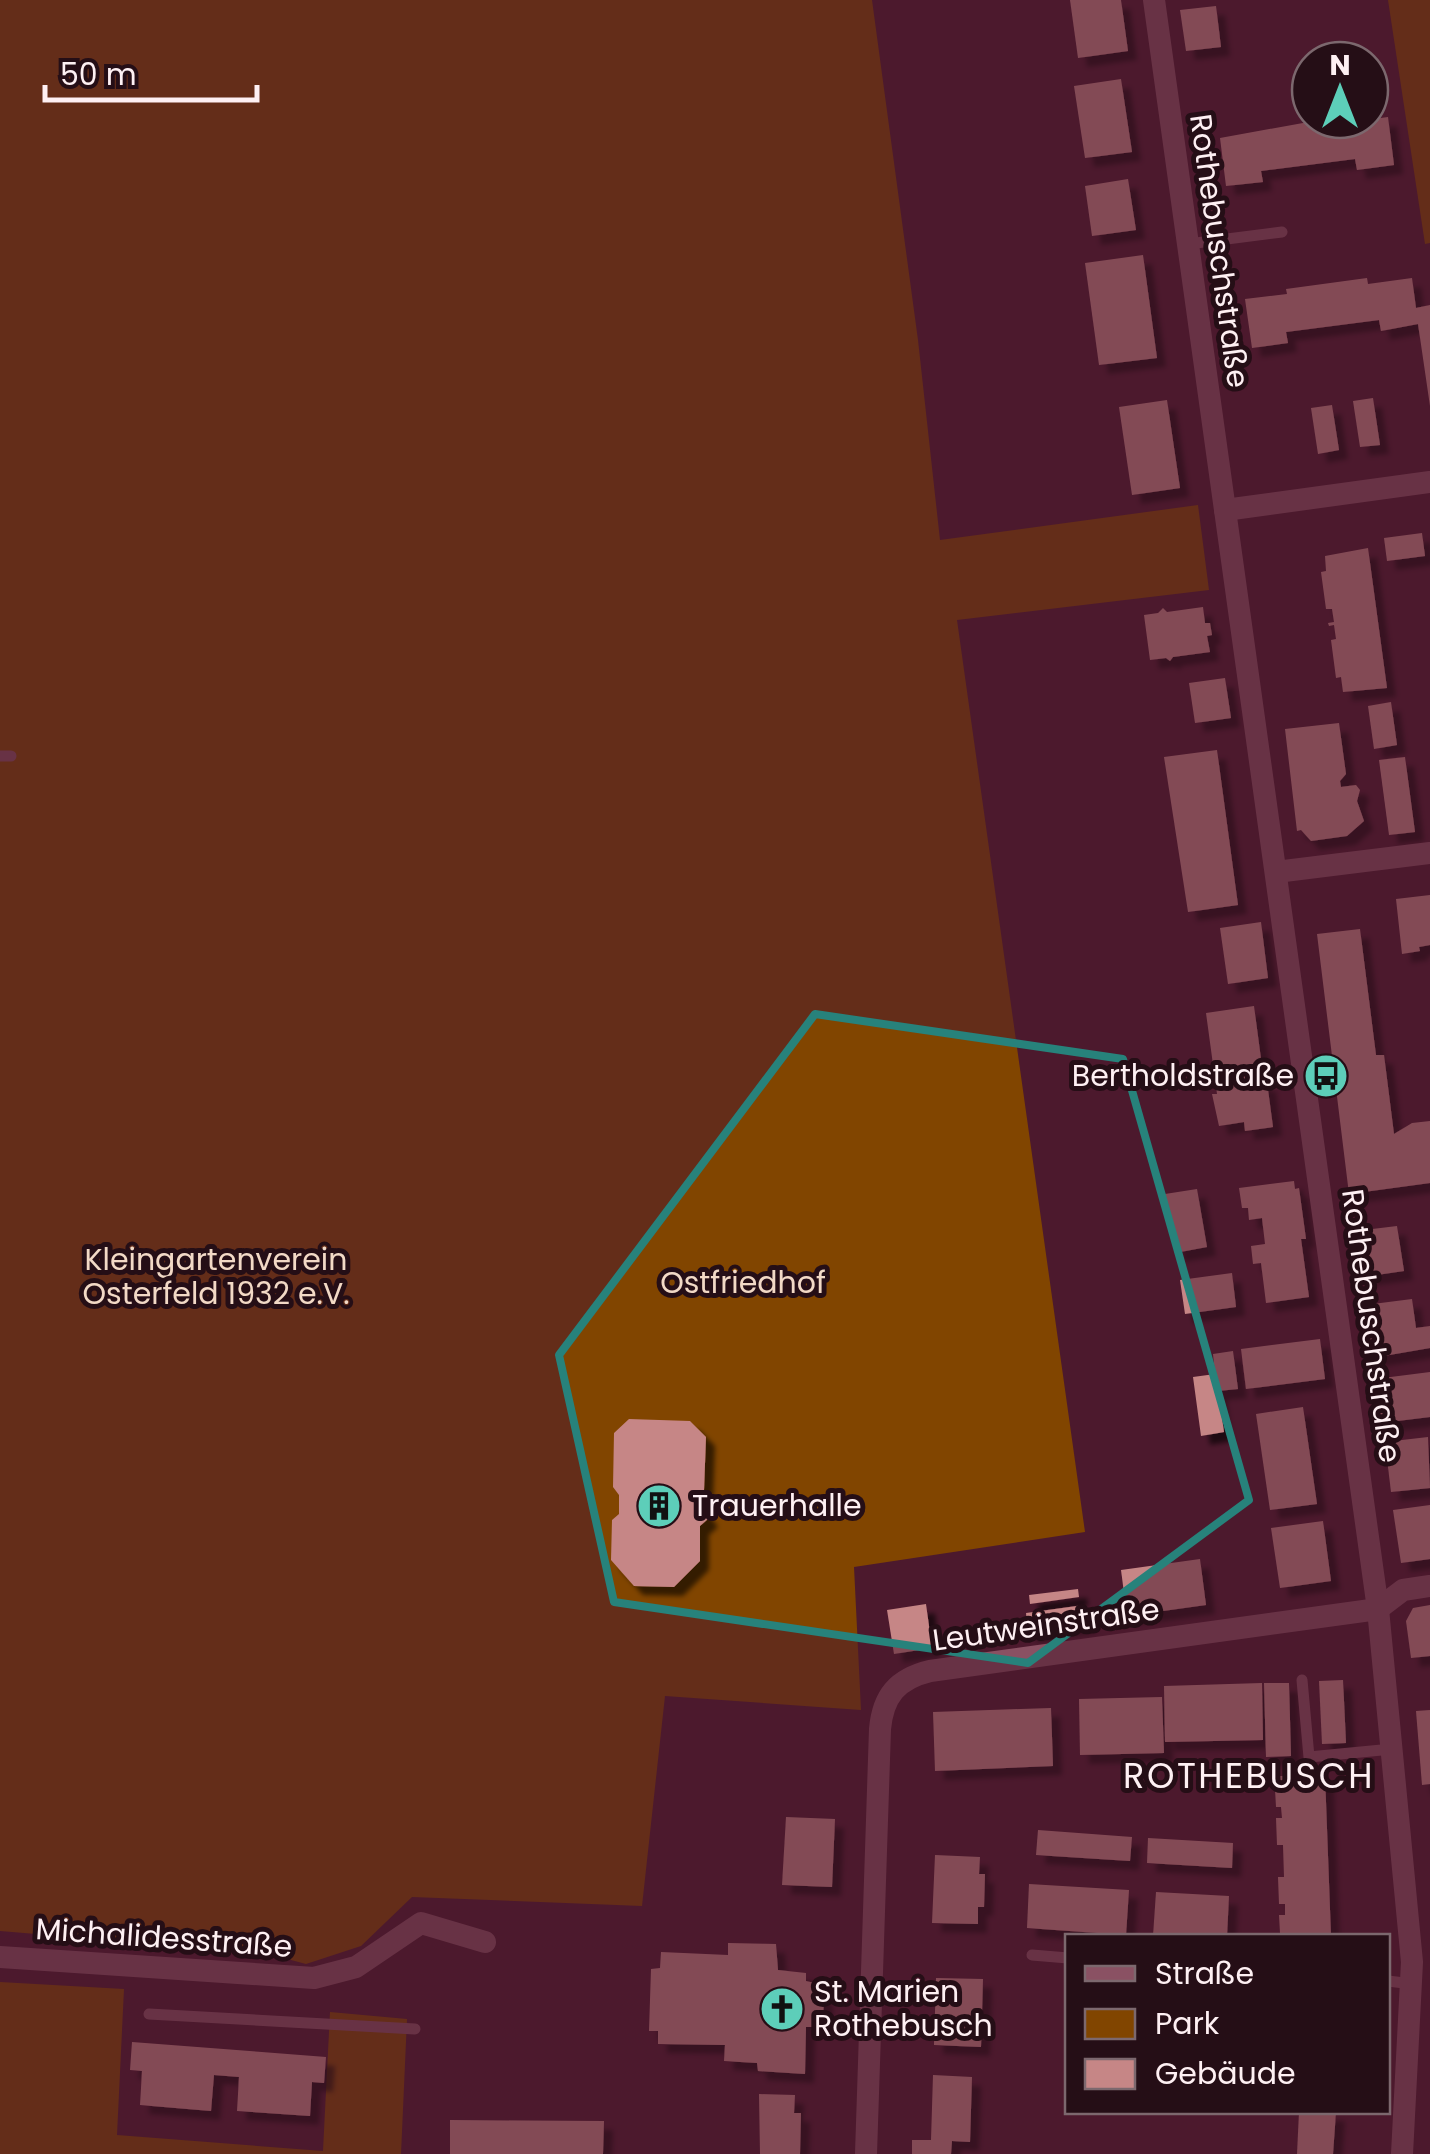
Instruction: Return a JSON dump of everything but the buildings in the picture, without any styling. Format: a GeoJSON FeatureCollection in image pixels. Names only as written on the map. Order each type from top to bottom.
{"type":"FeatureCollection","features":[{"type":"Feature","properties":{"kind":"street","name":"Rothebuschstraße"},"geometry":{"type":"LineString","coordinates":[[1154,0],[1378,1609],[1418,1968],[1402,2154]]}},
{"type":"Feature","properties":{"kind":"street"},"geometry":{"type":"LineString","coordinates":[[1226,510],[1430,482]]}},
{"type":"Feature","properties":{"kind":"street"},"geometry":{"type":"LineString","coordinates":[[1276,872],[1430,853]]}},
{"type":"Feature","properties":{"kind":"street"},"geometry":{"type":"LineString","coordinates":[[1378,1609],[1403,1590],[1430,1586]]}},
{"type":"Feature","properties":{"kind":"street","name":"Leutweinstraße"},"geometry":{"type":"LineString","coordinates":[[866,2154],[880,1729],[886,1697],[896,1686],[930,1671],[1378,1609]]}},
{"type":"Feature","properties":{"kind":"street","name":"Michalidesstraße"},"geometry":{"type":"LineString","coordinates":[[0,1957],[314,1978],[356,1967],[421,1923],[486,1942]]}},
{"type":"Feature","properties":{"kind":"lane"},"geometry":{"type":"LineString","coordinates":[[1188,244],[1282,232]]}},
{"type":"Feature","properties":{"kind":"lane"},"geometry":{"type":"LineString","coordinates":[[1302,1680],[1309,1757],[1392,1749]]}},
{"type":"Feature","properties":{"kind":"lane"},"geometry":{"type":"LineString","coordinates":[[1032,1955],[1065,1958]]}},
{"type":"Feature","properties":{"kind":"lane"},"geometry":{"type":"LineString","coordinates":[[1390,1980],[1418,1968]]}},
{"type":"Feature","properties":{"kind":"lane"},"geometry":{"type":"LineString","coordinates":[[148,2014],[415,2030]]}},
{"type":"Feature","properties":{"kind":"highlighted area"},"geometry":{"type":"Polygon","coordinates":[[[815,1014],[1123,1059],[1249,1500],[1028,1663],[614,1602],[559,1355],[815,1014]]]}},
{"type":"Feature","properties":{"kind":"green space"},"geometry":{"type":"Polygon","coordinates":[[[0,0],[872,0],[918,340],[940,540],[1198,505],[1209,590],[957,620],[1085,1532],[854,1567],[861,1710],[665,1696],[642,1906],[412,1897],[361,1946],[306,1964],[265,1953],[0,1931],[0,0]]]}},
{"type":"Feature","properties":{"kind":"green space"},"geometry":{"type":"Polygon","coordinates":[[[1388,0],[1430,0],[1430,243],[1425,244],[1388,0]]]}},
{"type":"Feature","properties":{"kind":"green space"},"geometry":{"type":"Polygon","coordinates":[[[0,1982],[124,1989],[117,2135],[323,2151],[330,2012],[407,2019],[401,2154],[0,2154],[0,1982]]]}},
{"type":"Feature","properties":{"kind":"place","name":"Bertholdstraße"},"geometry":{"type":"Point","coordinates":[1326,1076]}},
{"type":"Feature","properties":{"kind":"place","name":"Trauerhalle"},"geometry":{"type":"Point","coordinates":[659,1506]}},
{"type":"Feature","properties":{"kind":"place","name":"St. Marien Rothebusch"},"geometry":{"type":"Point","coordinates":[782,2009]}},
{"type":"Feature","properties":{"kind":"district","name":"ROTHEBUSCH"},"geometry":{"type":"Point","coordinates":[1249,1776]}},
{"type":"Feature","properties":{"kind":"park label","name":"Kleingartenverein Osterfeld 1932 e.V."},"geometry":{"type":"Point","coordinates":[216,1277]}},
{"type":"Feature","properties":{"kind":"park label","name":"Ostfriedhof"},"geometry":{"type":"Point","coordinates":[743,1283]}}]}
